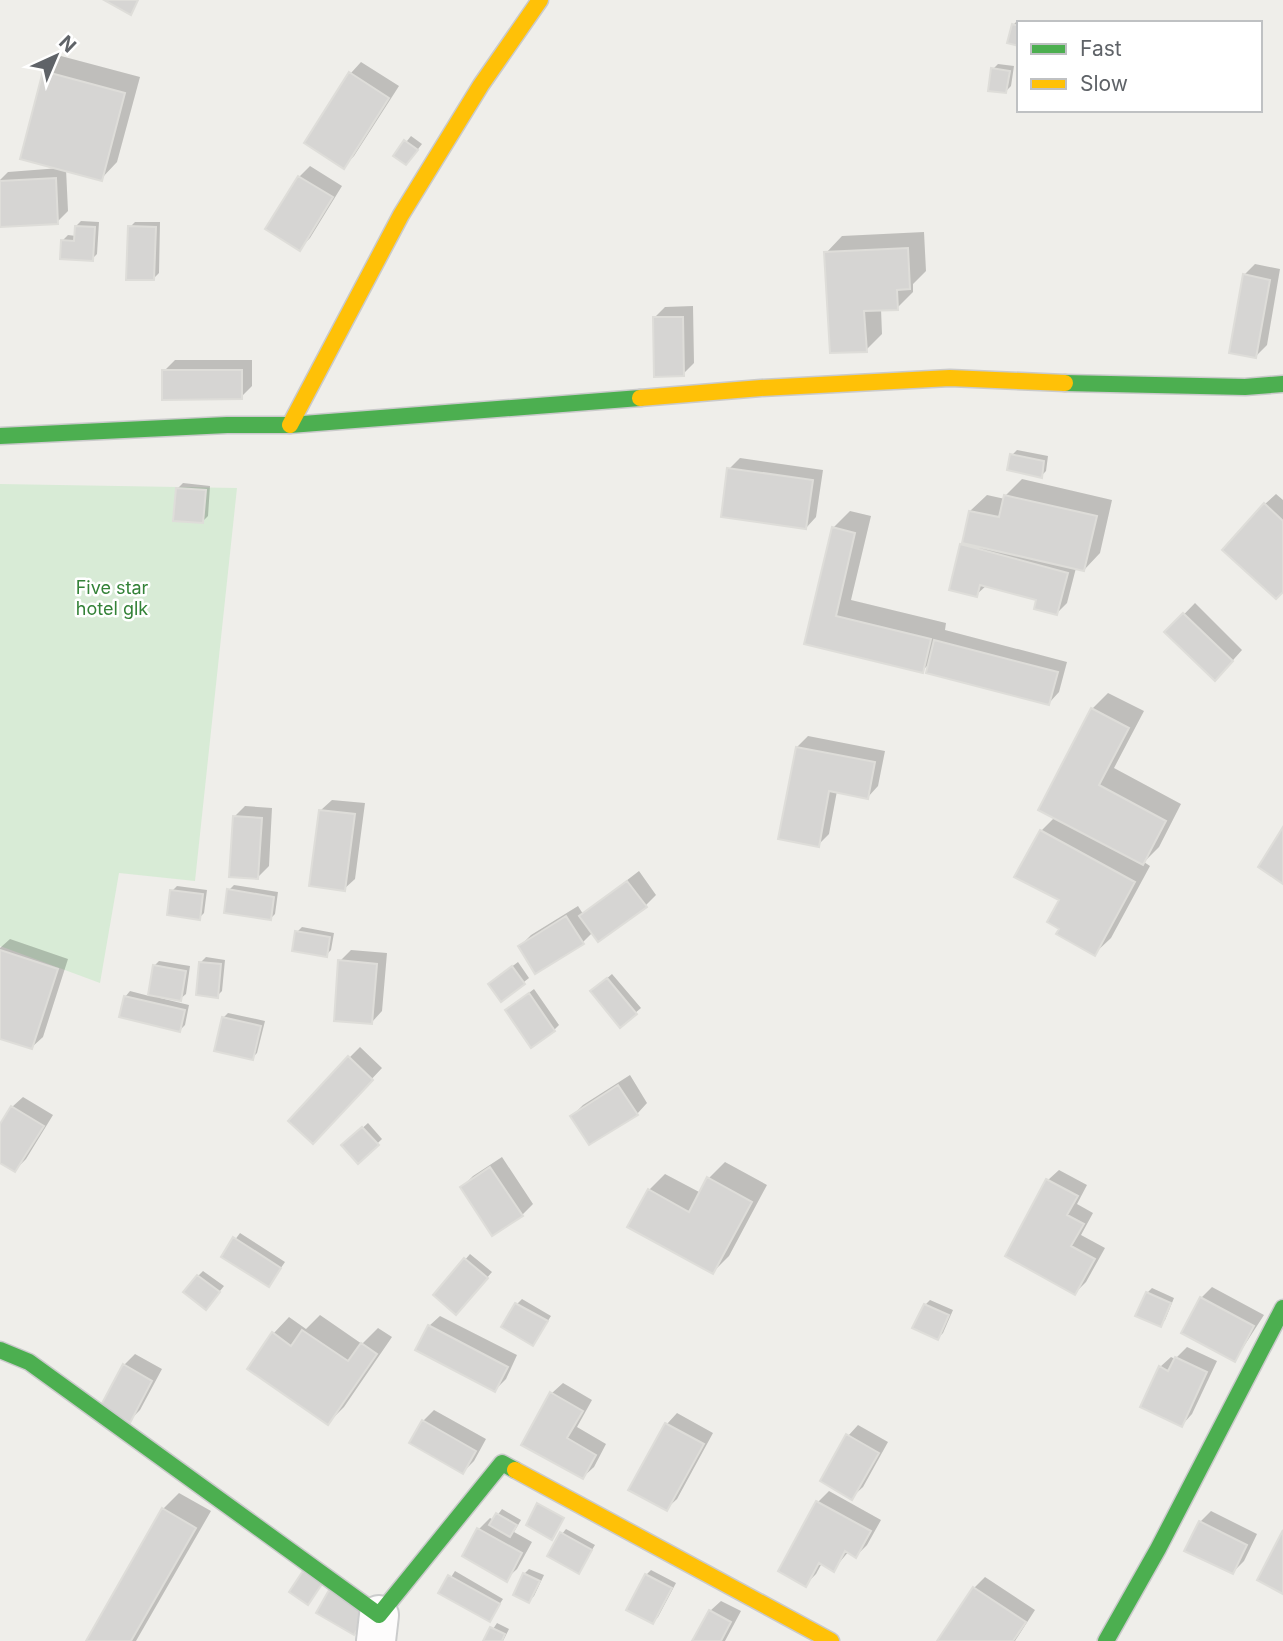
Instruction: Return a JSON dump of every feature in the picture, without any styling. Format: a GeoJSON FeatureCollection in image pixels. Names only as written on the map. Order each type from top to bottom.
{"type":"FeatureCollection","features":[{"type":"Feature","properties":{"kind":"street"},"geometry":{"type":"LineString","coordinates":[[290,425],[401,215],[481,85],[540,0]]}},
{"type":"Feature","properties":{"kind":"street"},"geometry":{"type":"LineString","coordinates":[[0,436],[227,425],[290,425],[761,388],[950,378],[1245,387],[1283,384]]}},
{"type":"Feature","properties":{"kind":"street"},"geometry":{"type":"LineString","coordinates":[[1106,1641],[1283,1308]]}},
{"type":"Feature","properties":{"kind":"street"},"geometry":{"type":"LineString","coordinates":[[0,1350],[29,1362],[378,1628],[502,1463],[831,1641]]}},
{"type":"Feature","properties":{"kind":"green space","name":"Five star hotel glk"},"geometry":{"type":"Polygon","coordinates":[[[0,484],[237,488],[195,881],[119,873],[100,983],[0,946],[0,484]]]}},
{"type":"Feature","properties":{"kind":"building"},"geometry":{"type":"Polygon","coordinates":[[[104,0],[138,0],[131,15],[104,0]]]}},
{"type":"Feature","properties":{"kind":"building"},"geometry":{"type":"Polygon","coordinates":[[[1012,24],[1017,25],[1017,46],[1007,43],[1012,24]]]}},
{"type":"Feature","properties":{"kind":"building"},"geometry":{"type":"Polygon","coordinates":[[[991,68],[1010,71],[1006,93],[988,91],[991,68]]]}},
{"type":"Feature","properties":{"kind":"building"},"geometry":{"type":"Polygon","coordinates":[[[43,71],[125,93],[102,181],[20,159],[43,71]]]}},
{"type":"Feature","properties":{"kind":"building"},"geometry":{"type":"Polygon","coordinates":[[[349,72],[389,98],[344,169],[304,143],[349,72]]]}},
{"type":"Feature","properties":{"kind":"building"},"geometry":{"type":"Polygon","coordinates":[[[404,140],[418,150],[406,165],[393,156],[404,140]]]}},
{"type":"Feature","properties":{"kind":"building"},"geometry":{"type":"Polygon","coordinates":[[[298,176],[333,197],[300,251],[265,229],[298,176]]]}},
{"type":"Feature","properties":{"kind":"building"},"geometry":{"type":"Polygon","coordinates":[[[56,178],[58,224],[0,227],[0,181],[56,178]]]}},
{"type":"Feature","properties":{"kind":"building"},"geometry":{"type":"Polygon","coordinates":[[[75,226],[95,227],[93,261],[60,259],[61,240],[74,241],[75,226]]]}},
{"type":"Feature","properties":{"kind":"building"},"geometry":{"type":"Polygon","coordinates":[[[128,226],[156,227],[154,280],[126,280],[128,226]]]}},
{"type":"Feature","properties":{"kind":"building"},"geometry":{"type":"Polygon","coordinates":[[[908,248],[910,289],[897,290],[898,310],[864,311],[867,352],[830,353],[824,252],[908,248]]]}},
{"type":"Feature","properties":{"kind":"building"},"geometry":{"type":"Polygon","coordinates":[[[1243,274],[1270,280],[1256,358],[1229,353],[1243,274]]]}},
{"type":"Feature","properties":{"kind":"building"},"geometry":{"type":"Polygon","coordinates":[[[653,317],[683,317],[684,376],[654,377],[653,317]]]}},
{"type":"Feature","properties":{"kind":"building"},"geometry":{"type":"Polygon","coordinates":[[[162,370],[242,370],[242,399],[162,400],[162,370]]]}},
{"type":"Feature","properties":{"kind":"building"},"geometry":{"type":"Polygon","coordinates":[[[1010,454],[1044,461],[1042,478],[1007,470],[1010,454]]]}},
{"type":"Feature","properties":{"kind":"building"},"geometry":{"type":"Polygon","coordinates":[[[727,468],[813,480],[806,529],[721,517],[727,468]]]}},
{"type":"Feature","properties":{"kind":"building"},"geometry":{"type":"Polygon","coordinates":[[[176,488],[206,490],[203,523],[173,521],[176,488]]]}},
{"type":"Feature","properties":{"kind":"building"},"geometry":{"type":"Polygon","coordinates":[[[1004,495],[1097,516],[1084,571],[962,543],[969,511],[999,517],[1004,495]]]}},
{"type":"Feature","properties":{"kind":"building"},"geometry":{"type":"Polygon","coordinates":[[[1264,503],[1283,521],[1283,592],[1276,599],[1222,550],[1264,503]]]}},
{"type":"Feature","properties":{"kind":"building"},"geometry":{"type":"Polygon","coordinates":[[[832,527],[855,533],[836,616],[931,639],[923,673],[804,644],[832,527]]]}},
{"type":"Feature","properties":{"kind":"building"},"geometry":{"type":"Polygon","coordinates":[[[960,544],[1068,573],[1057,615],[1034,609],[1036,600],[980,585],[977,597],[949,590],[960,544]]]}},
{"type":"Feature","properties":{"kind":"building"},"geometry":{"type":"Polygon","coordinates":[[[1183,613],[1233,661],[1215,681],[1164,632],[1183,613]]]}},
{"type":"Feature","properties":{"kind":"building"},"geometry":{"type":"Polygon","coordinates":[[[934,640],[1058,672],[1049,705],[926,673],[934,640]]]}},
{"type":"Feature","properties":{"kind":"building"},"geometry":{"type":"Polygon","coordinates":[[[1091,708],[1129,728],[1099,785],[1166,821],[1143,865],[1038,810],[1091,708]]]}},
{"type":"Feature","properties":{"kind":"building"},"geometry":{"type":"Polygon","coordinates":[[[796,747],[875,762],[868,799],[829,791],[819,847],[778,839],[796,747]]]}},
{"type":"Feature","properties":{"kind":"building"},"geometry":{"type":"Polygon","coordinates":[[[319,810],[355,814],[345,891],[309,886],[319,810]]]}},
{"type":"Feature","properties":{"kind":"building"},"geometry":{"type":"Polygon","coordinates":[[[233,816],[262,818],[258,879],[229,877],[233,816]]]}},
{"type":"Feature","properties":{"kind":"building"},"geometry":{"type":"Polygon","coordinates":[[[1283,827],[1283,884],[1258,867],[1283,827]]]}},
{"type":"Feature","properties":{"kind":"building"},"geometry":{"type":"Polygon","coordinates":[[[1040,830],[1135,882],[1095,956],[1056,934],[1059,929],[1047,922],[1059,900],[1014,877],[1040,830]]]}},
{"type":"Feature","properties":{"kind":"building"},"geometry":{"type":"Polygon","coordinates":[[[627,881],[647,907],[598,942],[579,916],[627,881]]]}},
{"type":"Feature","properties":{"kind":"building"},"geometry":{"type":"Polygon","coordinates":[[[227,889],[274,897],[271,920],[224,913],[227,889]]]}},
{"type":"Feature","properties":{"kind":"building"},"geometry":{"type":"Polygon","coordinates":[[[170,890],[203,894],[200,920],[167,915],[170,890]]]}},
{"type":"Feature","properties":{"kind":"building"},"geometry":{"type":"Polygon","coordinates":[[[566,916],[584,944],[535,974],[518,946],[566,916]]]}},
{"type":"Feature","properties":{"kind":"building"},"geometry":{"type":"Polygon","coordinates":[[[295,931],[330,937],[327,957],[292,951],[295,931]]]}},
{"type":"Feature","properties":{"kind":"building"},"geometry":{"type":"Polygon","coordinates":[[[0,950],[58,969],[32,1049],[0,1039],[0,950]]]}},
{"type":"Feature","properties":{"kind":"building"},"geometry":{"type":"Polygon","coordinates":[[[338,960],[377,964],[372,1024],[334,1021],[338,960]]]}},
{"type":"Feature","properties":{"kind":"building"},"geometry":{"type":"Polygon","coordinates":[[[199,962],[221,964],[218,998],[196,995],[199,962]]]}},
{"type":"Feature","properties":{"kind":"building"},"geometry":{"type":"Polygon","coordinates":[[[153,965],[186,971],[181,1001],[148,995],[153,965]]]}},
{"type":"Feature","properties":{"kind":"building"},"geometry":{"type":"Polygon","coordinates":[[[512,966],[525,984],[501,1002],[488,984],[512,966]]]}},
{"type":"Feature","properties":{"kind":"building"},"geometry":{"type":"Polygon","coordinates":[[[607,978],[637,1014],[620,1028],[590,991],[607,978]]]}},
{"type":"Feature","properties":{"kind":"building"},"geometry":{"type":"Polygon","coordinates":[[[529,993],[555,1031],[531,1048],[505,1010],[529,993]]]}},
{"type":"Feature","properties":{"kind":"building"},"geometry":{"type":"Polygon","coordinates":[[[124,996],[185,1010],[180,1032],[119,1017],[124,996]]]}},
{"type":"Feature","properties":{"kind":"building"},"geometry":{"type":"Polygon","coordinates":[[[222,1017],[261,1026],[253,1060],[214,1051],[222,1017]]]}},
{"type":"Feature","properties":{"kind":"building"},"geometry":{"type":"Polygon","coordinates":[[[348,1056],[373,1080],[313,1144],[288,1121],[348,1056]]]}},
{"type":"Feature","properties":{"kind":"building"},"geometry":{"type":"Polygon","coordinates":[[[618,1085],[638,1115],[589,1145],[570,1116],[618,1085]]]}},
{"type":"Feature","properties":{"kind":"building"},"geometry":{"type":"Polygon","coordinates":[[[11,1106],[44,1126],[15,1172],[0,1163],[0,1124],[11,1106]]]}},
{"type":"Feature","properties":{"kind":"building"},"geometry":{"type":"Polygon","coordinates":[[[362,1127],[379,1145],[358,1164],[341,1145],[362,1127]]]}},
{"type":"Feature","properties":{"kind":"building"},"geometry":{"type":"Polygon","coordinates":[[[490,1167],[523,1216],[492,1236],[460,1187],[490,1167]]]}},
{"type":"Feature","properties":{"kind":"building"},"geometry":{"type":"Polygon","coordinates":[[[707,1177],[752,1202],[713,1274],[627,1227],[648,1189],[689,1212],[707,1177]]]}},
{"type":"Feature","properties":{"kind":"building"},"geometry":{"type":"Polygon","coordinates":[[[1046,1179],[1078,1196],[1067,1215],[1084,1224],[1071,1246],[1095,1259],[1075,1295],[1005,1256],[1046,1179]]]}},
{"type":"Feature","properties":{"kind":"building"},"geometry":{"type":"Polygon","coordinates":[[[233,1237],[281,1268],[269,1287],[221,1257],[233,1237]]]}},
{"type":"Feature","properties":{"kind":"building"},"geometry":{"type":"Polygon","coordinates":[[[464,1258],[488,1278],[456,1315],[433,1295],[464,1258]]]}},
{"type":"Feature","properties":{"kind":"building"},"geometry":{"type":"Polygon","coordinates":[[[197,1275],[220,1292],[206,1310],[183,1292],[197,1275]]]}},
{"type":"Feature","properties":{"kind":"building"},"geometry":{"type":"Polygon","coordinates":[[[1146,1292],[1171,1303],[1161,1327],[1135,1316],[1146,1292]]]}},
{"type":"Feature","properties":{"kind":"building"},"geometry":{"type":"Polygon","coordinates":[[[1200,1297],[1254,1326],[1235,1362],[1181,1333],[1200,1297]]]}},
{"type":"Feature","properties":{"kind":"building"},"geometry":{"type":"Polygon","coordinates":[[[515,1303],[548,1321],[533,1346],[501,1327],[515,1303]]]}},
{"type":"Feature","properties":{"kind":"building"},"geometry":{"type":"Polygon","coordinates":[[[924,1304],[949,1315],[938,1340],[912,1328],[924,1304]]]}},
{"type":"Feature","properties":{"kind":"building"},"geometry":{"type":"Polygon","coordinates":[[[428,1325],[508,1367],[495,1392],[415,1350],[428,1325]]]}},
{"type":"Feature","properties":{"kind":"building"},"geometry":{"type":"Polygon","coordinates":[[[302,1330],[348,1361],[361,1343],[377,1354],[328,1425],[247,1369],[272,1332],[291,1346],[302,1330]]]}},
{"type":"Feature","properties":{"kind":"building"},"geometry":{"type":"Polygon","coordinates":[[[1175,1357],[1207,1372],[1182,1427],[1140,1407],[1159,1366],[1168,1371],[1175,1357]]]}},
{"type":"Feature","properties":{"kind":"building"},"geometry":{"type":"Polygon","coordinates":[[[123,1364],[152,1381],[130,1423],[100,1407],[123,1364]]]}},
{"type":"Feature","properties":{"kind":"building"},"geometry":{"type":"Polygon","coordinates":[[[550,1392],[583,1411],[567,1438],[596,1455],[583,1479],[521,1445],[550,1392]]]}},
{"type":"Feature","properties":{"kind":"building"},"geometry":{"type":"Polygon","coordinates":[[[422,1420],[476,1451],[463,1474],[409,1443],[422,1420]]]}},
{"type":"Feature","properties":{"kind":"building"},"geometry":{"type":"Polygon","coordinates":[[[665,1423],[704,1444],[667,1511],[628,1490],[665,1423]]]}},
{"type":"Feature","properties":{"kind":"building"},"geometry":{"type":"Polygon","coordinates":[[[846,1434],[879,1453],[852,1500],[820,1481],[846,1434]]]}},
{"type":"Feature","properties":{"kind":"building"},"geometry":{"type":"Polygon","coordinates":[[[816,1501],[871,1531],[856,1558],[845,1551],[834,1572],[819,1563],[806,1587],[778,1571],[816,1501]]]}},
{"type":"Feature","properties":{"kind":"building"},"geometry":{"type":"Polygon","coordinates":[[[537,1503],[564,1518],[552,1540],[526,1525],[537,1503]]]}},
{"type":"Feature","properties":{"kind":"building"},"geometry":{"type":"Polygon","coordinates":[[[162,1508],[196,1528],[131,1641],[86,1641],[162,1508]]]}},
{"type":"Feature","properties":{"kind":"building"},"geometry":{"type":"Polygon","coordinates":[[[496,1513],[517,1525],[510,1537],[489,1525],[496,1513]]]}},
{"type":"Feature","properties":{"kind":"building"},"geometry":{"type":"Polygon","coordinates":[[[1199,1521],[1247,1545],[1233,1574],[1184,1551],[1199,1521]]]}},
{"type":"Feature","properties":{"kind":"building"},"geometry":{"type":"Polygon","coordinates":[[[477,1528],[522,1553],[507,1582],[462,1556],[477,1528]]]}},
{"type":"Feature","properties":{"kind":"building"},"geometry":{"type":"Polygon","coordinates":[[[1283,1530],[1283,1594],[1257,1580],[1283,1530]]]}},
{"type":"Feature","properties":{"kind":"building"},"geometry":{"type":"Polygon","coordinates":[[[560,1532],[592,1550],[579,1574],[547,1556],[560,1532]]]}},
{"type":"Feature","properties":{"kind":"building"},"geometry":{"type":"Polygon","coordinates":[[[303,1571],[322,1584],[308,1605],[289,1592],[303,1571]]]}},
{"type":"Feature","properties":{"kind":"building"},"geometry":{"type":"Polygon","coordinates":[[[523,1573],[540,1581],[529,1603],[513,1595],[523,1573]]]}},
{"type":"Feature","properties":{"kind":"building"},"geometry":{"type":"Polygon","coordinates":[[[645,1574],[672,1588],[653,1624],[626,1610],[645,1574]]]}},
{"type":"Feature","properties":{"kind":"building"},"geometry":{"type":"Polygon","coordinates":[[[448,1575],[500,1604],[490,1622],[438,1593],[448,1575]]]}},
{"type":"Feature","properties":{"kind":"building"},"geometry":{"type":"Polygon","coordinates":[[[973,1587],[1026,1622],[1013,1641],[937,1641],[973,1587]]]}},
{"type":"Feature","properties":{"kind":"building"},"geometry":{"type":"Polygon","coordinates":[[[329,1590],[368,1612],[354,1635],[316,1613],[329,1590]]]}},
{"type":"Feature","properties":{"kind":"building"},"geometry":{"type":"Polygon","coordinates":[[[709,1610],[731,1622],[721,1641],[692,1641],[709,1610]]]}},
{"type":"Feature","properties":{"kind":"building"},"geometry":{"type":"Polygon","coordinates":[[[490,1627],[505,1634],[502,1641],[483,1641],[490,1627]]]}},
{"type":"Feature","properties":{"kind":"traffic: fast"},"geometry":{"type":"LineString","coordinates":[[1065,383],[1245,387],[1283,384]]}},
{"type":"Feature","properties":{"kind":"traffic: fast"},"geometry":{"type":"LineString","coordinates":[[0,436],[227,425],[290,425],[640,398]]}},
{"type":"Feature","properties":{"kind":"traffic: fast"},"geometry":{"type":"LineString","coordinates":[[1106,1641],[1158,1549],[1283,1308]]}},
{"type":"Feature","properties":{"kind":"traffic: fast"},"geometry":{"type":"LineString","coordinates":[[0,1350],[29,1362],[379,1615],[502,1463],[515,1470]]}},
{"type":"Feature","properties":{"kind":"traffic: slow"},"geometry":{"type":"LineString","coordinates":[[290,425],[401,215],[481,85],[540,0]]}},
{"type":"Feature","properties":{"kind":"traffic: slow"},"geometry":{"type":"LineString","coordinates":[[640,398],[761,388],[950,378],[1065,383]]}},
{"type":"Feature","properties":{"kind":"traffic: slow"},"geometry":{"type":"LineString","coordinates":[[515,1470],[831,1641]]}}]}
